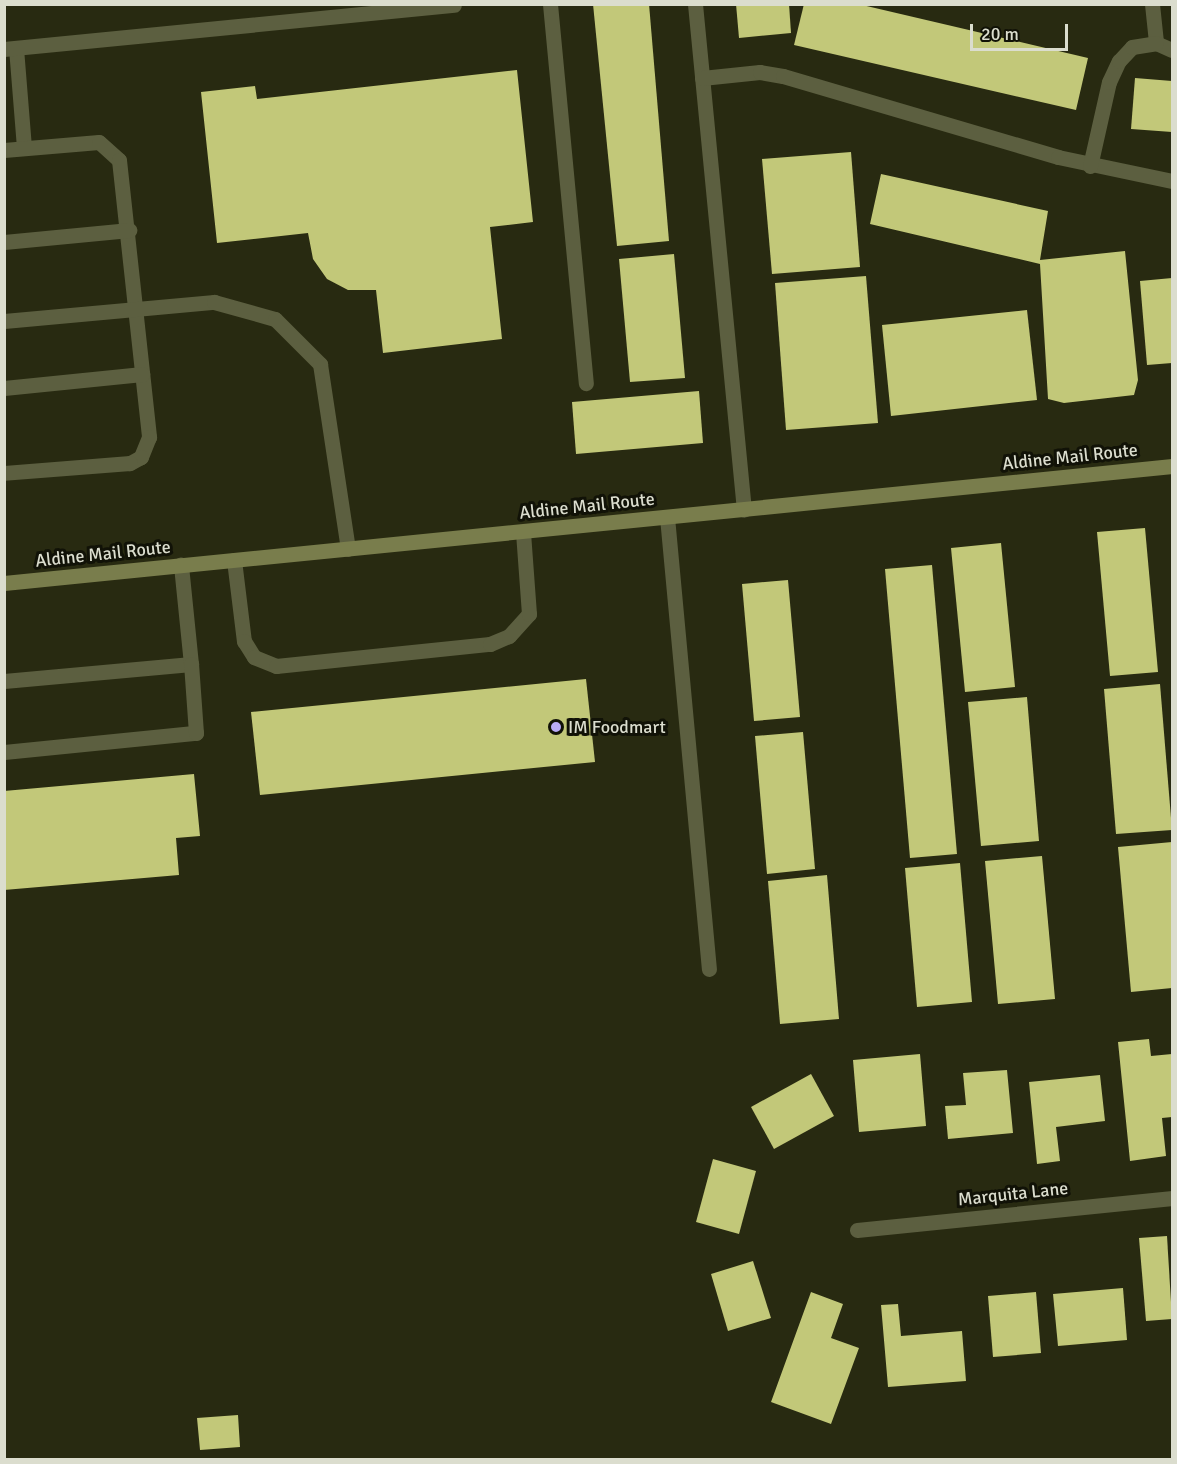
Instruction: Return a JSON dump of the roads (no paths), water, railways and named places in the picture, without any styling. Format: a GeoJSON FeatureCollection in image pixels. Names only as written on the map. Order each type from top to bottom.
{"type":"FeatureCollection","features":[{"type":"Feature","properties":{"kind":"main road","name":"Aldine Mail Route"},"geometry":{"type":"LineString","coordinates":[[4,583],[1173,466]]}},
{"type":"Feature","properties":{"kind":"street"},"geometry":{"type":"LineString","coordinates":[[550,4],[586,383]]}},
{"type":"Feature","properties":{"kind":"street"},"geometry":{"type":"LineString","coordinates":[[695,4],[744,510]]}},
{"type":"Feature","properties":{"kind":"street"},"geometry":{"type":"LineString","coordinates":[[1152,4],[1156,43]]}},
{"type":"Feature","properties":{"kind":"street"},"geometry":{"type":"LineString","coordinates":[[24,148],[10,48],[454,5]]}},
{"type":"Feature","properties":{"kind":"street"},"geometry":{"type":"LineString","coordinates":[[1090,166],[1109,82],[1119,60],[1132,47],[1156,43],[1173,50]]}},
{"type":"Feature","properties":{"kind":"street"},"geometry":{"type":"LineString","coordinates":[[702,78],[760,72],[783,76],[1090,166],[1173,181]]}},
{"type":"Feature","properties":{"kind":"street"},"geometry":{"type":"LineString","coordinates":[[4,150],[99,142],[119,160],[129,230],[148,437],[141,457],[130,463],[4,473]]}},
{"type":"Feature","properties":{"kind":"street"},"geometry":{"type":"LineString","coordinates":[[4,242],[129,230]]}},
{"type":"Feature","properties":{"kind":"street"},"geometry":{"type":"LineString","coordinates":[[4,321],[214,302],[275,319],[320,364],[339,466],[348,549]]}},
{"type":"Feature","properties":{"kind":"street"},"geometry":{"type":"LineString","coordinates":[[4,388],[142,374]]}},
{"type":"Feature","properties":{"kind":"street"},"geometry":{"type":"LineString","coordinates":[[667,517],[709,969]]}},
{"type":"Feature","properties":{"kind":"street"},"geometry":{"type":"LineString","coordinates":[[234,560],[244,641],[254,657],[276,666],[490,644],[509,636],[529,614],[523,532]]}},
{"type":"Feature","properties":{"kind":"street"},"geometry":{"type":"LineString","coordinates":[[4,752],[196,733],[181,566]]}},
{"type":"Feature","properties":{"kind":"street"},"geometry":{"type":"LineString","coordinates":[[4,681],[190,664]]}},
{"type":"Feature","properties":{"kind":"street","name":"Marquita Lane"},"geometry":{"type":"LineString","coordinates":[[857,1230],[1173,1198]]}},
{"type":"Feature","properties":{"kind":"place","name":"IM Foodmart"},"geometry":{"type":"Point","coordinates":[556,727]}}]}
